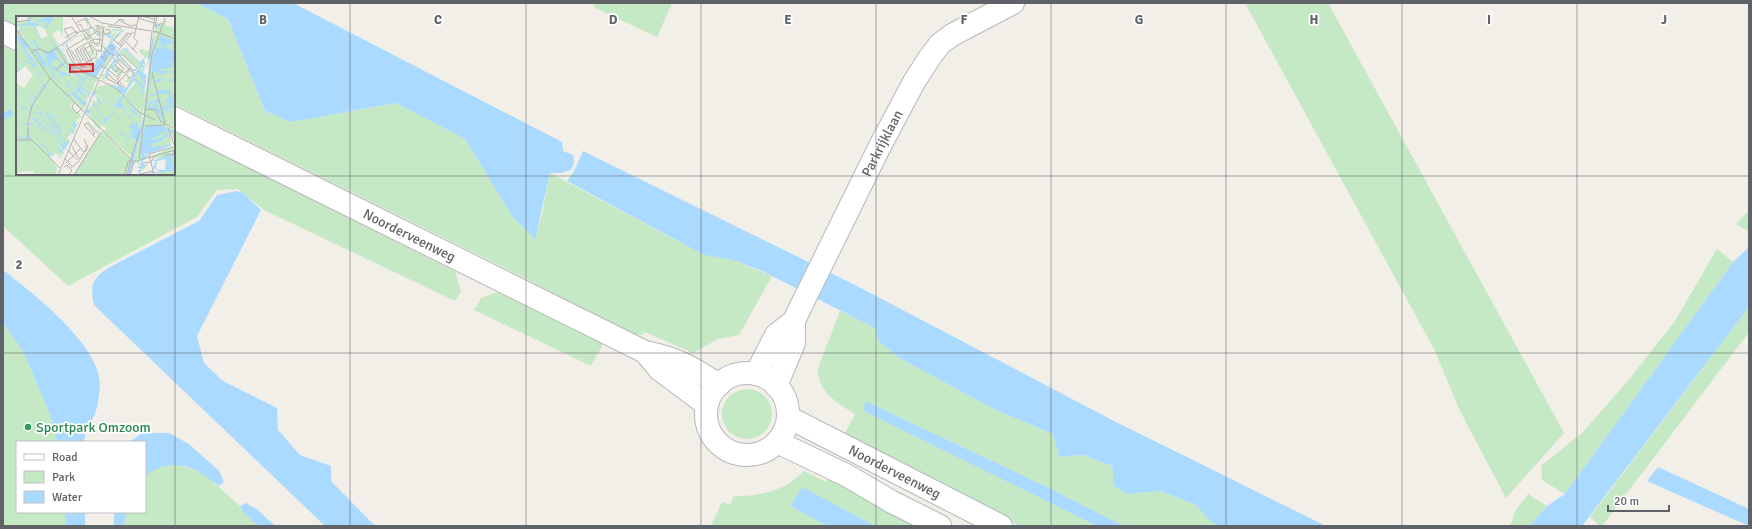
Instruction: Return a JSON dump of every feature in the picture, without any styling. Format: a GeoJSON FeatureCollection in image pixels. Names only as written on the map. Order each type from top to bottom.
{"type":"FeatureCollection","features":[{"type":"Feature","properties":{"kind":"street","name":"Parkrijklaan"},"geometry":{"type":"LineString","coordinates":[[776,386],[794,342],[797,315],[883,140],[914,82],[940,44],[952,35],[1013,3]]}},
{"type":"Feature","properties":{"kind":"street"},"geometry":{"type":"LineString","coordinates":[[3,32],[16,38]]}},
{"type":"Feature","properties":{"kind":"street","name":"Noorderveenweg"},"geometry":{"type":"LineString","coordinates":[[175,118],[645,352],[668,357],[693,368],[719,385]]}},
{"type":"Feature","properties":{"kind":"street","name":"Parkrijklaan"},"geometry":{"type":"LineString","coordinates":[[756,374],[776,335],[797,315]]}},
{"type":"Feature","properties":{"kind":"street","name":"Noorderveenweg"},"geometry":{"type":"LineString","coordinates":[[645,352],[660,370],[707,405]]}},
{"type":"Feature","properties":{"kind":"street"},"geometry":{"type":"LineString","coordinates":[[756,374],[776,386],[785,400],[788,417],[784,430],[777,442],[763,452],[746,455],[730,451],[718,443],[708,426],[707,405],[714,390],[719,385],[736,375],[756,374]]}},
{"type":"Feature","properties":{"kind":"street","name":"Noorderveenweg"},"geometry":{"type":"LineString","coordinates":[[788,417],[1001,526]]}},
{"type":"Feature","properties":{"kind":"street","name":"Noorderveenweg"},"geometry":{"type":"LineString","coordinates":[[777,442],[846,475],[892,502],[940,526]]}},
{"type":"Feature","properties":{"kind":"green space"},"geometry":{"type":"Polygon","coordinates":[[[3,3],[196,3],[228,19],[265,111],[291,122],[396,103],[465,139],[512,216],[534,238],[542,214],[550,173],[704,255],[733,260],[772,276],[739,335],[718,339],[693,353],[645,332],[642,335],[631,334],[525,278],[175,104],[175,16],[16,16],[16,26],[3,20],[3,3]]]}},
{"type":"Feature","properties":{"kind":"green space"},"geometry":{"type":"Polygon","coordinates":[[[592,3],[672,3],[657,37],[595,8],[592,3]]]}},
{"type":"Feature","properties":{"kind":"green space"},"geometry":{"type":"Polygon","coordinates":[[[1245,3],[1328,3],[1564,433],[1506,498],[1460,411],[1434,349],[1245,3]]]}},
{"type":"Feature","properties":{"kind":"green space"},"geometry":{"type":"Polygon","coordinates":[[[3,46],[16,52],[16,175],[175,175],[175,131],[455,271],[461,291],[455,301],[264,210],[238,189],[217,190],[197,217],[68,286],[3,226],[3,46]]]}},
{"type":"Feature","properties":{"kind":"green space"},"geometry":{"type":"Polygon","coordinates":[[[1749,210],[1749,232],[1736,224],[1749,210]]]}},
{"type":"Feature","properties":{"kind":"green space"},"geometry":{"type":"Polygon","coordinates":[[[1717,249],[1733,262],[1565,494],[1542,480],[1541,466],[1582,433],[1627,382],[1675,321],[1717,249]]]}},
{"type":"Feature","properties":{"kind":"green space"},"geometry":{"type":"Polygon","coordinates":[[[498,292],[603,344],[591,366],[474,310],[481,298],[498,292]]]}},
{"type":"Feature","properties":{"kind":"green space"},"geometry":{"type":"Polygon","coordinates":[[[1749,307],[1749,332],[1602,526],[1600,526],[1590,517],[1749,307]]]}},
{"type":"Feature","properties":{"kind":"green space"},"geometry":{"type":"Polygon","coordinates":[[[840,311],[876,328],[879,342],[901,359],[994,409],[1053,434],[1059,457],[1082,455],[1112,466],[1114,486],[1127,494],[1160,491],[1196,505],[1209,520],[1218,526],[1124,526],[1045,486],[865,401],[865,411],[1097,526],[1020,526],[843,437],[855,414],[836,401],[825,390],[821,384],[818,368],[840,311]]]}},
{"type":"Feature","properties":{"kind":"green space","name":"Sportpark Omzoom"},"geometry":{"type":"Polygon","coordinates":[[[3,323],[23,351],[49,412],[57,441],[16,441],[16,513],[65,513],[66,526],[3,526],[3,323]]]}},
{"type":"Feature","properties":{"kind":"green space"},"geometry":{"type":"Polygon","coordinates":[[[742,389],[752,389],[765,396],[772,409],[772,419],[765,432],[752,439],[742,439],[733,435],[726,428],[722,419],[722,409],[726,400],[733,393],[742,389]]]}},
{"type":"Feature","properties":{"kind":"green space"},"geometry":{"type":"Polygon","coordinates":[[[177,464],[204,474],[240,506],[242,511],[258,526],[124,526],[126,513],[146,513],[146,475],[154,468],[177,464]]]}},
{"type":"Feature","properties":{"kind":"green space"},"geometry":{"type":"Polygon","coordinates":[[[804,471],[826,482],[830,476],[927,526],[875,526],[802,488],[790,506],[827,526],[711,526],[722,502],[730,505],[734,496],[754,495],[780,488],[804,471]]]}},
{"type":"Feature","properties":{"kind":"green space"},"geometry":{"type":"Polygon","coordinates":[[[1528,494],[1547,506],[1530,526],[1510,526],[1516,510],[1528,494]]]}},
{"type":"Feature","properties":{"kind":"water"},"geometry":{"type":"Polygon","coordinates":[[[196,3],[293,3],[562,142],[563,151],[573,155],[574,163],[571,170],[561,173],[550,173],[535,239],[512,216],[465,139],[396,103],[291,122],[265,111],[228,19],[196,3]]]}},
{"type":"Feature","properties":{"kind":"water"},"geometry":{"type":"Polygon","coordinates":[[[583,151],[855,285],[1114,421],[1326,526],[1218,526],[1209,520],[1196,505],[1160,491],[1127,494],[1114,486],[1112,466],[1083,455],[1059,457],[1053,434],[994,409],[901,359],[879,342],[875,328],[760,270],[733,260],[704,255],[567,181],[574,171],[583,151]]]}},
{"type":"Feature","properties":{"kind":"water"},"geometry":{"type":"Polygon","coordinates":[[[237,191],[243,193],[261,210],[197,336],[204,363],[223,381],[277,408],[278,430],[300,455],[331,466],[331,481],[375,526],[325,526],[94,305],[92,288],[95,280],[102,272],[199,221],[217,195],[237,191]]]}},
{"type":"Feature","properties":{"kind":"water"},"geometry":{"type":"Polygon","coordinates":[[[1749,247],[1749,307],[1582,526],[1530,526],[1547,506],[1565,494],[1733,262],[1749,247]]]}},
{"type":"Feature","properties":{"kind":"water"},"geometry":{"type":"Polygon","coordinates":[[[3,272],[6,272],[49,308],[79,339],[90,355],[98,371],[100,387],[96,411],[87,430],[84,441],[57,441],[49,412],[23,351],[3,323],[3,272]]]}},
{"type":"Feature","properties":{"kind":"water"},"geometry":{"type":"Polygon","coordinates":[[[865,401],[1045,486],[1124,526],[1097,526],[864,411],[865,401]]]}},
{"type":"Feature","properties":{"kind":"water"},"geometry":{"type":"Polygon","coordinates":[[[142,433],[169,433],[189,444],[219,471],[224,482],[219,486],[201,473],[183,466],[174,465],[165,466],[146,475],[146,441],[131,441],[142,433]]]}},
{"type":"Feature","properties":{"kind":"water"},"geometry":{"type":"Polygon","coordinates":[[[1658,467],[1749,509],[1749,526],[1647,481],[1658,467]]]}},
{"type":"Feature","properties":{"kind":"water"},"geometry":{"type":"Polygon","coordinates":[[[802,487],[875,526],[827,526],[790,506],[802,487]]]}},
{"type":"Feature","properties":{"kind":"water"},"geometry":{"type":"Polygon","coordinates":[[[246,503],[258,510],[275,526],[258,526],[242,511],[240,506],[246,503]]]}},
{"type":"Feature","properties":{"kind":"water"},"geometry":{"type":"Polygon","coordinates":[[[65,513],[85,513],[85,526],[66,526],[65,513]]]}},
{"type":"Feature","properties":{"kind":"water"},"geometry":{"type":"Polygon","coordinates":[[[114,513],[126,513],[124,526],[114,526],[114,513]]]}},
{"type":"Feature","properties":{"kind":"waterway"},"geometry":{"type":"LineString","coordinates":[[3,117],[10,113]]}},
{"type":"Feature","properties":{"kind":"place","name":"Sportpark Omzoom"},"geometry":{"type":"Point","coordinates":[28,427]}}]}
